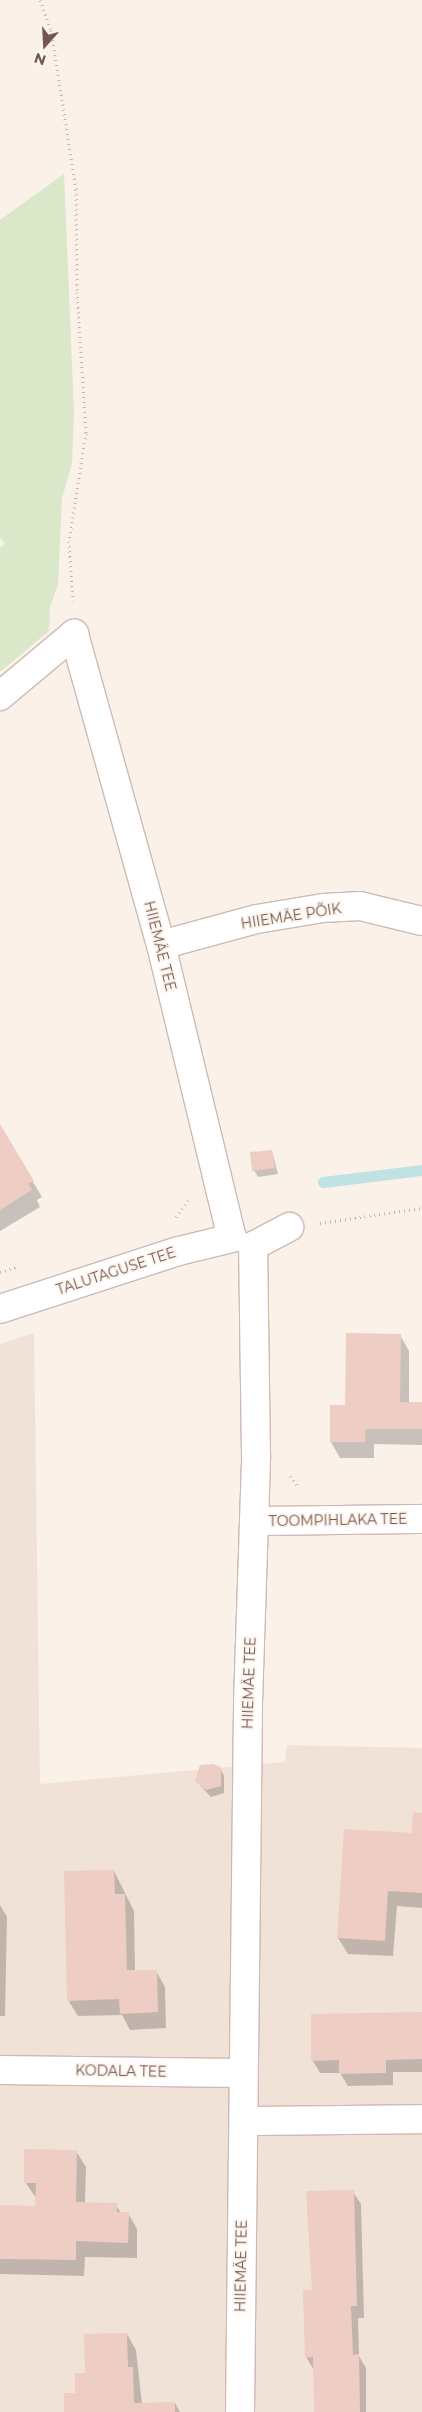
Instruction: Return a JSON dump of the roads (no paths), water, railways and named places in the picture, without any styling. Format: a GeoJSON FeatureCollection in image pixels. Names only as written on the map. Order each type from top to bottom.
{"type":"FeatureCollection","features":[{"type":"Feature","properties":{"kind":"street","name":"HIIEMÄE TEE"},"geometry":{"type":"LineString","coordinates":[[0,696],[74,634],[243,1242],[256,1456],[248,1702],[240,2412]]}},
{"type":"Feature","properties":{"kind":"street","name":"HIIEMÄE PÕIK"},"geometry":{"type":"LineString","coordinates":[[161,945],[257,919],[323,908],[360,906],[422,921]]}},
{"type":"Feature","properties":{"kind":"street"},"geometry":{"type":"LineString","coordinates":[[243,1242],[289,1227]]}},
{"type":"Feature","properties":{"kind":"street","name":"TALUTAGUSE TEE"},"geometry":{"type":"LineString","coordinates":[[0,1308],[179,1251],[243,1242]]}},
{"type":"Feature","properties":{"kind":"street","name":"TOOMPIHLAKA TEE"},"geometry":{"type":"LineString","coordinates":[[254,1521],[422,1519]]}},
{"type":"Feature","properties":{"kind":"street","name":"KODALA TEE"},"geometry":{"type":"LineString","coordinates":[[0,2070],[243,2073]]}},
{"type":"Feature","properties":{"kind":"street"},"geometry":{"type":"LineString","coordinates":[[244,2121],[422,2119]]}},
{"type":"Feature","properties":{"kind":"waterway"},"geometry":{"type":"LineString","coordinates":[[323,1182],[422,1170]]}}]}
